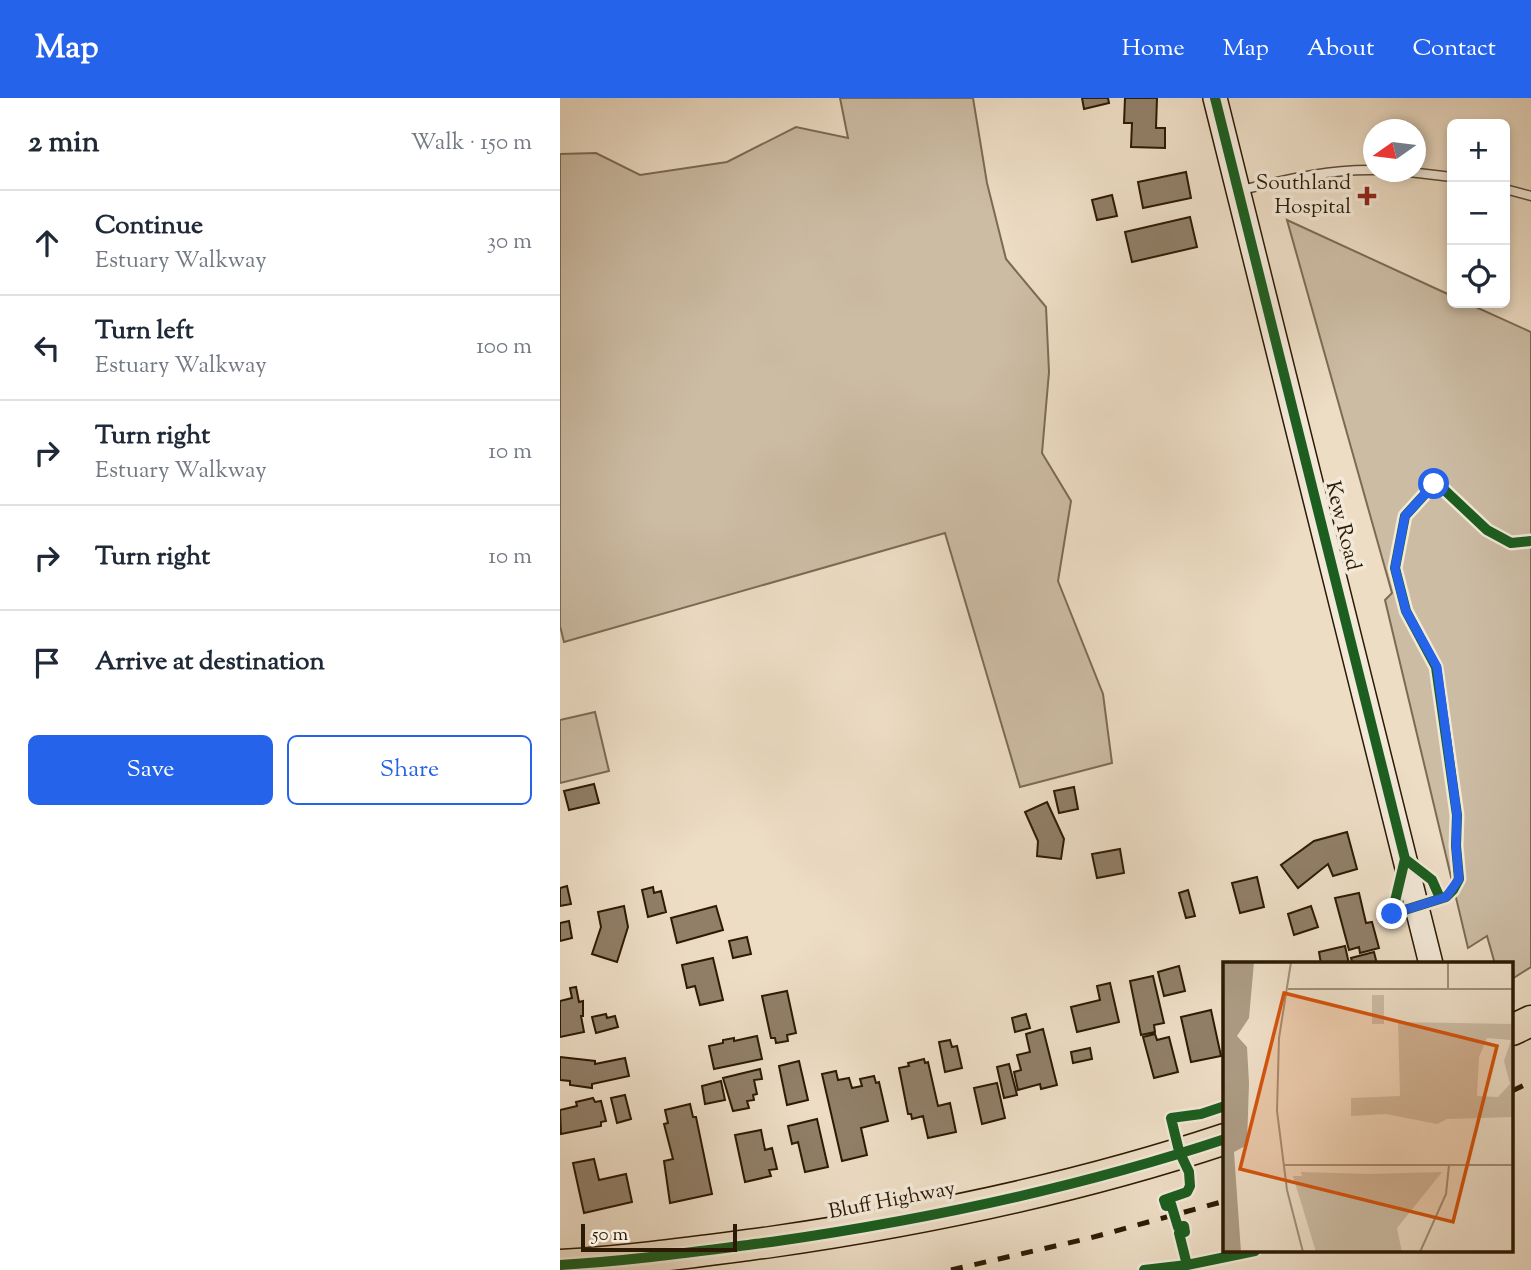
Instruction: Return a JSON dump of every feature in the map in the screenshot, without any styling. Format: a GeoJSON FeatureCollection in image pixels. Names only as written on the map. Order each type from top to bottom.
{"type":"FeatureCollection","features":[{"type":"Feature","properties":{"kind":"highway"},"geometry":{"type":"LineString","coordinates":[[1514,1029],[1531,1021]]}},
{"type":"Feature","properties":{"kind":"highway","name":"Bluff Highway"},"geometry":{"type":"LineString","coordinates":[[560,1265],[707,1251],[891,1223],[1091,1179],[1223,1140]]}},
{"type":"Feature","properties":{"kind":"street","name":"Kew Road"},"geometry":{"type":"LineString","coordinates":[[1215,98],[1431,962]]}},
{"type":"Feature","properties":{"kind":"lane"},"geometry":{"type":"LineString","coordinates":[[1238,190],[1310,174],[1344,169],[1363,170]]}},
{"type":"Feature","properties":{"kind":"lane"},"geometry":{"type":"LineString","coordinates":[[1426,174],[1447,176]]}},
{"type":"Feature","properties":{"kind":"lane"},"geometry":{"type":"LineString","coordinates":[[1510,190],[1531,196]]}},
{"type":"Feature","properties":{"kind":"shaded area"},"geometry":{"type":"Polygon","coordinates":[[[840,98],[973,98],[987,183],[1006,259],[1046,307],[1049,372],[1042,453],[1071,501],[1058,581],[1103,694],[1112,763],[1020,787],[945,533],[564,642],[560,626],[560,154],[596,153],[640,175],[727,162],[796,127],[848,138],[840,98]]]}},
{"type":"Feature","properties":{"kind":"shaded area"},"geometry":{"type":"Polygon","coordinates":[[[1287,220],[1447,294],[1447,308],[1478,308],[1531,332],[1531,967],[1514,978],[1514,962],[1494,962],[1487,936],[1468,948],[1385,600],[1392,593],[1287,220]]]}},
{"type":"Feature","properties":{"kind":"shaded area"},"geometry":{"type":"Polygon","coordinates":[[[595,712],[609,771],[560,783],[560,720],[595,712]]]}},
{"type":"Feature","properties":{"kind":"building"},"geometry":{"type":"Polygon","coordinates":[[[1082,98],[1108,98],[1109,103],[1084,109],[1082,98]]]}},
{"type":"Feature","properties":{"kind":"building"},"geometry":{"type":"Polygon","coordinates":[[[1125,98],[1157,98],[1156,128],[1165,128],[1165,148],[1131,147],[1132,123],[1124,123],[1125,98]]]}},
{"type":"Feature","properties":{"kind":"building"},"geometry":{"type":"Polygon","coordinates":[[[1186,172],[1191,198],[1143,208],[1138,182],[1186,172]]]}},
{"type":"Feature","properties":{"kind":"building"},"geometry":{"type":"Polygon","coordinates":[[[1112,195],[1117,216],[1097,220],[1092,200],[1112,195]]]}},
{"type":"Feature","properties":{"kind":"building"},"geometry":{"type":"Polygon","coordinates":[[[1190,217],[1197,247],[1132,262],[1125,232],[1190,217]]]}},
{"type":"Feature","properties":{"kind":"building"},"geometry":{"type":"Polygon","coordinates":[[[594,784],[599,803],[569,810],[564,791],[594,784]]]}},
{"type":"Feature","properties":{"kind":"building"},"geometry":{"type":"Polygon","coordinates":[[[1074,787],[1078,809],[1059,813],[1054,791],[1074,787]]]}},
{"type":"Feature","properties":{"kind":"building"},"geometry":{"type":"Polygon","coordinates":[[[1047,802],[1064,839],[1061,859],[1037,856],[1038,841],[1025,812],[1047,802]]]}},
{"type":"Feature","properties":{"kind":"building"},"geometry":{"type":"Polygon","coordinates":[[[1347,832],[1357,869],[1333,876],[1328,864],[1298,888],[1281,865],[1314,841],[1347,832]]]}},
{"type":"Feature","properties":{"kind":"building"},"geometry":{"type":"Polygon","coordinates":[[[1120,849],[1124,873],[1097,878],[1092,854],[1120,849]]]}},
{"type":"Feature","properties":{"kind":"building"},"geometry":{"type":"Polygon","coordinates":[[[1257,877],[1264,907],[1240,913],[1232,883],[1257,877]]]}},
{"type":"Feature","properties":{"kind":"building"},"geometry":{"type":"Polygon","coordinates":[[[567,886],[571,904],[560,906],[560,888],[567,886]]]}},
{"type":"Feature","properties":{"kind":"building"},"geometry":{"type":"Polygon","coordinates":[[[653,887],[654,893],[661,891],[666,912],[648,917],[642,890],[653,887]]]}},
{"type":"Feature","properties":{"kind":"building"},"geometry":{"type":"Polygon","coordinates":[[[1188,890],[1195,916],[1186,918],[1179,893],[1188,890]]]}},
{"type":"Feature","properties":{"kind":"building"},"geometry":{"type":"Polygon","coordinates":[[[1359,893],[1366,923],[1372,922],[1379,948],[1360,953],[1359,947],[1349,950],[1335,898],[1359,893]]]}},
{"type":"Feature","properties":{"kind":"building"},"geometry":{"type":"Polygon","coordinates":[[[624,906],[628,927],[617,962],[592,954],[601,927],[598,912],[624,906]]]}},
{"type":"Feature","properties":{"kind":"building"},"geometry":{"type":"Polygon","coordinates":[[[716,906],[723,930],[677,943],[671,918],[716,906]]]}},
{"type":"Feature","properties":{"kind":"building"},"geometry":{"type":"Polygon","coordinates":[[[1311,906],[1318,927],[1294,935],[1288,914],[1311,906]]]}},
{"type":"Feature","properties":{"kind":"building"},"geometry":{"type":"Polygon","coordinates":[[[569,921],[572,938],[560,941],[560,923],[569,921]]]}},
{"type":"Feature","properties":{"kind":"building"},"geometry":{"type":"Polygon","coordinates":[[[747,937],[751,954],[733,958],[729,941],[747,937]]]}},
{"type":"Feature","properties":{"kind":"building"},"geometry":{"type":"Polygon","coordinates":[[[1345,946],[1349,962],[1321,962],[1319,952],[1345,946]]]}},
{"type":"Feature","properties":{"kind":"building"},"geometry":{"type":"Polygon","coordinates":[[[1374,952],[1376,962],[1352,962],[1351,958],[1374,952]]]}},
{"type":"Feature","properties":{"kind":"building"},"geometry":{"type":"Polygon","coordinates":[[[713,958],[723,1000],[700,1005],[695,986],[687,988],[682,965],[713,958]]]}},
{"type":"Feature","properties":{"kind":"building"},"geometry":{"type":"Polygon","coordinates":[[[1179,966],[1185,991],[1164,996],[1158,972],[1179,966]]]}},
{"type":"Feature","properties":{"kind":"building"},"geometry":{"type":"Polygon","coordinates":[[[1153,976],[1164,1023],[1154,1025],[1155,1032],[1141,1035],[1130,981],[1153,976]]]}},
{"type":"Feature","properties":{"kind":"building"},"geometry":{"type":"Polygon","coordinates":[[[1110,983],[1119,1022],[1077,1032],[1071,1007],[1100,1000],[1097,986],[1110,983]]]}},
{"type":"Feature","properties":{"kind":"building"},"geometry":{"type":"Polygon","coordinates":[[[576,987],[579,1002],[583,1001],[581,1016],[584,1032],[560,1037],[560,1001],[572,998],[570,988],[576,987]]]}},
{"type":"Feature","properties":{"kind":"building"},"geometry":{"type":"Polygon","coordinates":[[[787,991],[796,1033],[787,1035],[788,1041],[776,1043],[775,1038],[771,1038],[762,996],[787,991]]]}},
{"type":"Feature","properties":{"kind":"building"},"geometry":{"type":"Polygon","coordinates":[[[1211,1010],[1221,1056],[1191,1062],[1181,1017],[1211,1010]]]}},
{"type":"Feature","properties":{"kind":"building"},"geometry":{"type":"Polygon","coordinates":[[[606,1014],[607,1018],[615,1016],[618,1027],[596,1033],[592,1017],[606,1014]]]}},
{"type":"Feature","properties":{"kind":"building"},"geometry":{"type":"Polygon","coordinates":[[[1026,1014],[1030,1028],[1015,1032],[1012,1018],[1026,1014]]]}},
{"type":"Feature","properties":{"kind":"building"},"geometry":{"type":"Polygon","coordinates":[[[1043,1029],[1057,1085],[1041,1089],[1040,1084],[1018,1090],[1014,1072],[1021,1070],[1017,1055],[1030,1052],[1026,1034],[1043,1029]]]}},
{"type":"Feature","properties":{"kind":"building"},"geometry":{"type":"Polygon","coordinates":[[[1155,1034],[1157,1040],[1169,1037],[1178,1072],[1154,1078],[1143,1037],[1155,1034]]]}},
{"type":"Feature","properties":{"kind":"building"},"geometry":{"type":"Polygon","coordinates":[[[757,1036],[762,1059],[714,1069],[709,1046],[723,1043],[723,1040],[734,1038],[734,1041],[757,1036]]]}},
{"type":"Feature","properties":{"kind":"building"},"geometry":{"type":"Polygon","coordinates":[[[950,1040],[952,1047],[957,1046],[962,1068],[945,1072],[939,1042],[950,1040]]]}},
{"type":"Feature","properties":{"kind":"building"},"geometry":{"type":"Polygon","coordinates":[[[1090,1048],[1092,1059],[1073,1063],[1071,1052],[1090,1048]]]}},
{"type":"Feature","properties":{"kind":"building"},"geometry":{"type":"Polygon","coordinates":[[[560,1057],[595,1061],[595,1064],[625,1058],[629,1076],[592,1084],[592,1088],[570,1085],[570,1081],[560,1080],[560,1057]]]}},
{"type":"Feature","properties":{"kind":"building"},"geometry":{"type":"Polygon","coordinates":[[[924,1059],[925,1063],[928,1062],[938,1106],[950,1103],[956,1132],[928,1138],[923,1116],[912,1119],[911,1114],[908,1114],[899,1068],[924,1059]]]}},
{"type":"Feature","properties":{"kind":"building"},"geometry":{"type":"Polygon","coordinates":[[[799,1061],[808,1100],[787,1105],[779,1066],[799,1061]]]}},
{"type":"Feature","properties":{"kind":"building"},"geometry":{"type":"Polygon","coordinates":[[[1009,1064],[1017,1095],[1004,1098],[997,1067],[1009,1064]]]}},
{"type":"Feature","properties":{"kind":"building"},"geometry":{"type":"Polygon","coordinates":[[[760,1069],[762,1079],[754,1080],[757,1094],[753,1095],[754,1100],[747,1101],[749,1108],[733,1111],[723,1078],[760,1069]]]}},
{"type":"Feature","properties":{"kind":"building"},"geometry":{"type":"Polygon","coordinates":[[[836,1071],[838,1080],[849,1078],[852,1088],[862,1086],[860,1079],[874,1076],[876,1083],[879,1082],[888,1121],[861,1128],[867,1155],[842,1161],[822,1074],[836,1071]]]}},
{"type":"Feature","properties":{"kind":"building"},"geometry":{"type":"Polygon","coordinates":[[[721,1081],[725,1100],[705,1104],[702,1086],[721,1081]]]}},
{"type":"Feature","properties":{"kind":"building"},"geometry":{"type":"Polygon","coordinates":[[[997,1083],[1005,1118],[982,1124],[974,1088],[997,1083]]]}},
{"type":"Feature","properties":{"kind":"building"},"geometry":{"type":"Polygon","coordinates":[[[625,1095],[631,1119],[617,1123],[611,1098],[625,1095]]]}},
{"type":"Feature","properties":{"kind":"building"},"geometry":{"type":"Polygon","coordinates":[[[593,1098],[595,1102],[601,1101],[606,1121],[601,1122],[601,1126],[561,1134],[560,1110],[593,1098]]]}},
{"type":"Feature","properties":{"kind":"building"},"geometry":{"type":"Polygon","coordinates":[[[690,1104],[693,1117],[696,1117],[712,1194],[670,1203],[664,1161],[673,1159],[664,1124],[668,1123],[665,1110],[690,1104]]]}},
{"type":"Feature","properties":{"kind":"building"},"geometry":{"type":"Polygon","coordinates":[[[817,1119],[828,1167],[805,1172],[798,1142],[792,1144],[788,1126],[817,1119]]]}},
{"type":"Feature","properties":{"kind":"building"},"geometry":{"type":"Polygon","coordinates":[[[761,1130],[765,1150],[772,1148],[777,1169],[769,1170],[771,1176],[745,1182],[735,1135],[761,1130]]]}},
{"type":"Feature","properties":{"kind":"building"},"geometry":{"type":"Polygon","coordinates":[[[594,1159],[599,1180],[626,1174],[632,1202],[584,1213],[573,1163],[594,1159]]]}},
{"type":"Feature","properties":{"kind":"railway"},"geometry":{"type":"LineString","coordinates":[[1514,1090],[1531,1082]]}},
{"type":"Feature","properties":{"kind":"railway"},"geometry":{"type":"LineString","coordinates":[[951,1270],[1090,1238],[1223,1202]]}},
{"type":"Feature","properties":{"kind":"cycle path"},"geometry":{"type":"LineString","coordinates":[[1215,98],[1405,859]]}},
{"type":"Feature","properties":{"kind":"cycle path"},"geometry":{"type":"LineString","coordinates":[[1392,914],[1446,897],[1459,879],[1457,815],[1436,667],[1406,611],[1395,568],[1405,516],[1437,483],[1487,530],[1511,543],[1531,541]]}},
{"type":"Feature","properties":{"kind":"cycle path"},"geometry":{"type":"LineString","coordinates":[[1392,914],[1405,859],[1432,880],[1440,898]]}},
{"type":"Feature","properties":{"kind":"cycle path"},"geometry":{"type":"LineString","coordinates":[[1187,1265],[1179,1233],[1185,1232],[1184,1226],[1178,1227],[1171,1204],[1166,1206],[1164,1200],[1187,1192],[1190,1186],[1189,1172],[1179,1151],[1171,1118],[1201,1114],[1223,1107]]}},
{"type":"Feature","properties":{"kind":"cycle path"},"geometry":{"type":"LineString","coordinates":[[560,1265],[771,1242],[886,1224],[1000,1201],[1114,1173],[1223,1140]]}},
{"type":"Feature","properties":{"kind":"cycle path"},"geometry":{"type":"LineString","coordinates":[[1144,1270],[1187,1265],[1250,1252]]}},
{"type":"Feature","properties":{"kind":"place","name":"Southland Hospital"},"geometry":{"type":"Point","coordinates":[1367,196]}},
{"type":"Feature","properties":{"kind":"route"},"geometry":{"type":"LineString","coordinates":[[1392,914],[1446,897],[1459,879],[1457,815],[1437,667],[1406,611],[1395,568],[1405,516],[1434,484]]}}]}
